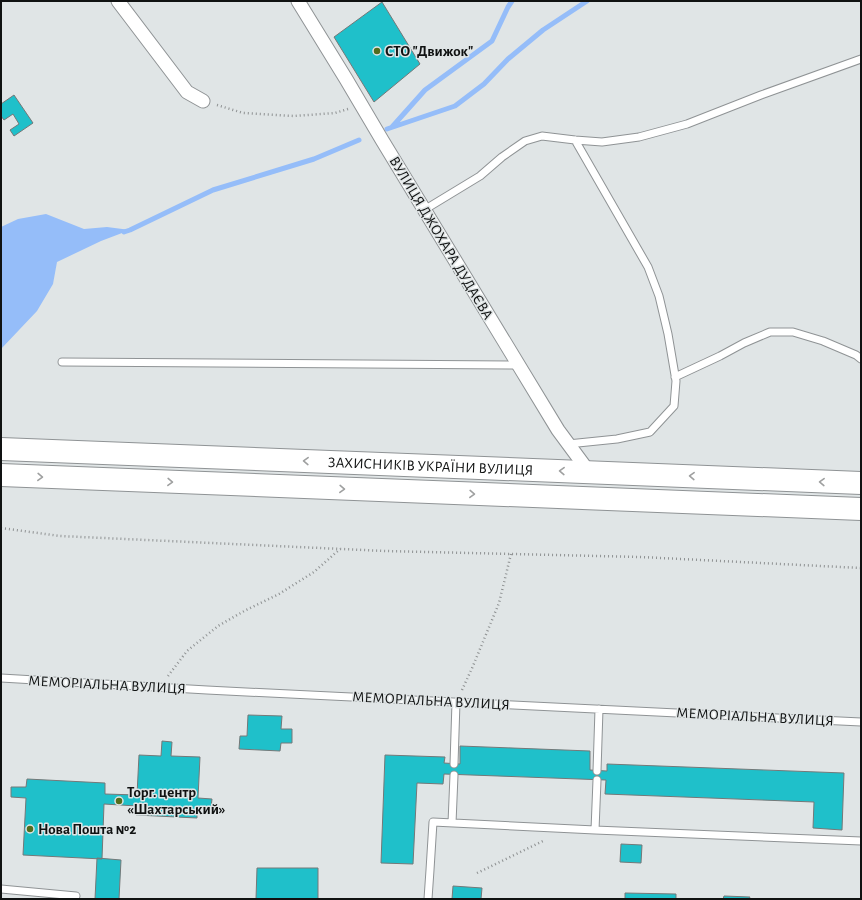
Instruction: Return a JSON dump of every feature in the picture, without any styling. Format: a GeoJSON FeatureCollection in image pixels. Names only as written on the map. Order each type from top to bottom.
{"type":"FeatureCollection","features":[{"type":"Feature","properties":{"kind":"highway","name":"ЗАХИСНИКІВ УКРАЇНИ ВУЛИЦЯ"},"geometry":{"type":"LineString","coordinates":[[1,449],[861,483]]}},
{"type":"Feature","properties":{"kind":"highway","name":"ЗАХИСНИКІВ УКРАЇНИ ВУЛИЦЯ"},"geometry":{"type":"LineString","coordinates":[[1,475],[861,509]]}},
{"type":"Feature","properties":{"kind":"street"},"geometry":{"type":"LineString","coordinates":[[118,1],[187,92],[203,101]]}},
{"type":"Feature","properties":{"kind":"street","name":"ВУЛИЦЯ ДЖОХАРА ДУДАЄВА"},"geometry":{"type":"LineString","coordinates":[[298,1],[558,430],[588,472]]}},
{"type":"Feature","properties":{"kind":"lane"},"geometry":{"type":"LineString","coordinates":[[424,210],[480,176],[502,157],[525,141],[542,136],[602,142],[639,137],[687,124],[761,95],[861,59]]}},
{"type":"Feature","properties":{"kind":"lane"},"geometry":{"type":"LineString","coordinates":[[568,444],[617,440],[650,432],[674,406],[676,381],[668,334],[659,296],[648,267],[574,140]]}},
{"type":"Feature","properties":{"kind":"lane"},"geometry":{"type":"LineString","coordinates":[[675,377],[770,332],[793,332],[823,341],[856,355],[861,359]]}},
{"type":"Feature","properties":{"kind":"lane"},"geometry":{"type":"LineString","coordinates":[[62,362],[519,365]]}},
{"type":"Feature","properties":{"kind":"lane","name":"МЕМОРІАЛЬНА ВУЛИЦЯ"},"geometry":{"type":"LineString","coordinates":[[1,678],[159,688],[861,722]]}},
{"type":"Feature","properties":{"kind":"lane"},"geometry":{"type":"LineString","coordinates":[[454,764],[456,702]]}},
{"type":"Feature","properties":{"kind":"lane"},"geometry":{"type":"LineString","coordinates":[[597,771],[600,709]]}},
{"type":"Feature","properties":{"kind":"lane"},"geometry":{"type":"LineString","coordinates":[[452,823],[454,775]]}},
{"type":"Feature","properties":{"kind":"lane"},"geometry":{"type":"LineString","coordinates":[[595,830],[597,780]]}},
{"type":"Feature","properties":{"kind":"lane"},"geometry":{"type":"LineString","coordinates":[[428,899],[432,822],[861,841]]}},
{"type":"Feature","properties":{"kind":"lane"},"geometry":{"type":"LineString","coordinates":[[1,889],[76,896]]}},
{"type":"Feature","properties":{"kind":"path"},"geometry":{"type":"LineString","coordinates":[[203,101],[243,113],[294,116],[335,113],[361,105]]}},
{"type":"Feature","properties":{"kind":"path"},"geometry":{"type":"LineString","coordinates":[[1,528],[60,536],[385,551],[641,557],[861,568]]}},
{"type":"Feature","properties":{"kind":"path"},"geometry":{"type":"LineString","coordinates":[[159,688],[187,651],[218,626],[278,594],[314,572],[340,549]]}},
{"type":"Feature","properties":{"kind":"path"},"geometry":{"type":"LineString","coordinates":[[456,702],[473,666],[499,603],[511,554]]}},
{"type":"Feature","properties":{"kind":"path"},"geometry":{"type":"LineString","coordinates":[[477,874],[569,828]]}},
{"type":"Feature","properties":{"kind":"water"},"geometry":{"type":"Polygon","coordinates":[[[46,214],[84,229],[107,227],[130,230],[101,241],[57,262],[53,284],[37,311],[1,349],[1,227],[18,219],[46,214]]]}},
{"type":"Feature","properties":{"kind":"building","name":"СТО \"Движок\""},"geometry":{"type":"Polygon","coordinates":[[[382,2],[420,64],[374,102],[334,37],[382,2]]]}},
{"type":"Feature","properties":{"kind":"building"},"geometry":{"type":"Polygon","coordinates":[[[14,95],[33,123],[14,136],[10,130],[19,124],[13,114],[4,120],[1,116],[1,104],[14,95]]]}},
{"type":"Feature","properties":{"kind":"building"},"geometry":{"type":"Polygon","coordinates":[[[248,715],[282,716],[281,729],[292,729],[292,743],[281,743],[280,751],[239,749],[240,736],[247,736],[248,715]]]}},
{"type":"Feature","properties":{"kind":"building","name":"Торг. центр «Шахтарський»"},"geometry":{"type":"Polygon","coordinates":[[[162,741],[172,742],[171,756],[200,757],[198,798],[212,799],[211,808],[197,807],[197,818],[136,815],[137,806],[104,804],[102,859],[23,855],[26,798],[11,797],[11,787],[26,787],[27,779],[105,783],[105,794],[137,795],[139,755],[161,756],[162,741]]]}},
{"type":"Feature","properties":{"kind":"building"},"geometry":{"type":"Polygon","coordinates":[[[460,746],[590,751],[590,770],[607,771],[607,764],[844,773],[842,830],[813,828],[814,802],[605,794],[606,780],[444,774],[443,784],[417,783],[413,864],[381,863],[385,755],[445,757],[444,763],[460,764],[460,746]]]}},
{"type":"Feature","properties":{"kind":"building"},"geometry":{"type":"Polygon","coordinates":[[[621,844],[642,845],[641,863],[620,862],[621,844]]]}},
{"type":"Feature","properties":{"kind":"building"},"geometry":{"type":"Polygon","coordinates":[[[97,858],[121,860],[119,899],[95,899],[97,858]]]}},
{"type":"Feature","properties":{"kind":"building"},"geometry":{"type":"Polygon","coordinates":[[[257,868],[318,868],[318,899],[256,899],[257,868]]]}},
{"type":"Feature","properties":{"kind":"building"},"geometry":{"type":"Polygon","coordinates":[[[453,886],[482,888],[481,899],[452,899],[453,886]]]}},
{"type":"Feature","properties":{"kind":"building"},"geometry":{"type":"Polygon","coordinates":[[[625,893],[676,894],[676,899],[625,899],[625,893]]]}},
{"type":"Feature","properties":{"kind":"building"},"geometry":{"type":"Polygon","coordinates":[[[724,896],[750,897],[749,899],[723,899],[724,896]]]}},
{"type":"Feature","properties":{"kind":"waterway"},"geometry":{"type":"LineString","coordinates":[[392,127],[425,90],[492,41],[512,1]]}},
{"type":"Feature","properties":{"kind":"waterway"},"geometry":{"type":"LineString","coordinates":[[387,129],[455,106],[484,84],[508,59],[543,30],[587,1]]}},
{"type":"Feature","properties":{"kind":"waterway"},"geometry":{"type":"LineString","coordinates":[[124,232],[213,190],[314,159],[359,140]]}},
{"type":"Feature","properties":{"kind":"place","name":"СТО \"Движок\""},"geometry":{"type":"Point","coordinates":[377,51]}},
{"type":"Feature","properties":{"kind":"place","name":"Торг. центр «Шахтарський»"},"geometry":{"type":"Point","coordinates":[119,801]}},
{"type":"Feature","properties":{"kind":"place","name":"Нова Пошта №2"},"geometry":{"type":"Point","coordinates":[30,829]}}]}
